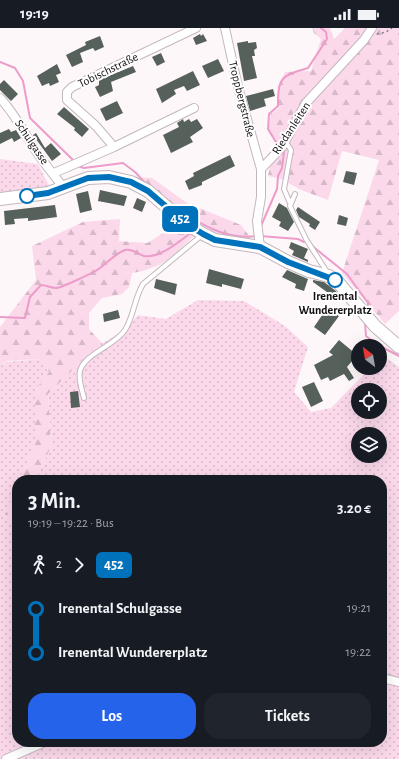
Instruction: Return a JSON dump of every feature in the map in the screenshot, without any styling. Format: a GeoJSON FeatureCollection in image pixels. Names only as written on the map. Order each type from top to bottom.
{"type":"FeatureCollection","features":[{"type":"Feature","properties":{"kind":"street","name":"Tobischstraße"},"geometry":{"type":"LineString","coordinates":[[114,147],[96,126],[67,100],[68,92],[78,84],[196,28]]}},
{"type":"Feature","properties":{"kind":"street","name":"Troppbergstraße"},"geometry":{"type":"LineString","coordinates":[[225,28],[238,87],[261,169]]}},
{"type":"Feature","properties":{"kind":"street","name":"Riedanleiten"},"geometry":{"type":"LineString","coordinates":[[261,169],[282,146],[306,103],[366,37],[372,28]]}},
{"type":"Feature","properties":{"kind":"street","name":"Schulgasse"},"geometry":{"type":"LineString","coordinates":[[0,98],[21,125],[46,165],[54,173],[63,188]]}},
{"type":"Feature","properties":{"kind":"street"},"geometry":{"type":"LineString","coordinates":[[54,173],[114,147],[194,108]]}},
{"type":"Feature","properties":{"kind":"street"},"geometry":{"type":"LineString","coordinates":[[260,244],[257,228],[261,197],[261,169]]}},
{"type":"Feature","properties":{"kind":"street"},"geometry":{"type":"LineString","coordinates":[[0,199],[48,193],[88,178],[109,177],[131,182],[148,191],[197,231],[215,240],[260,244],[302,268],[329,276],[337,281],[369,320],[399,348]]}},
{"type":"Feature","properties":{"kind":"street"},"geometry":{"type":"LineString","coordinates":[[387,679],[399,682]]}},
{"type":"Feature","properties":{"kind":"street"},"geometry":{"type":"LineString","coordinates":[[6,759],[34,747]]}},
{"type":"Feature","properties":{"kind":"lane"},"geometry":{"type":"LineString","coordinates":[[282,146],[291,150],[284,189],[303,234],[329,276]]}},
{"type":"Feature","properties":{"kind":"lane"},"geometry":{"type":"LineString","coordinates":[[290,203],[295,194]]}},
{"type":"Feature","properties":{"kind":"lane"},"geometry":{"type":"LineString","coordinates":[[84,398],[80,377],[80,371],[83,365],[93,356],[117,340],[130,322],[137,295],[143,284],[197,231]]}},
{"type":"Feature","properties":{"kind":"path"},"geometry":{"type":"LineString","coordinates":[[366,37],[386,32],[392,28]]}},
{"type":"Feature","properties":{"kind":"green space"},"geometry":{"type":"Polygon","coordinates":[[[312,28],[330,28],[334,39],[345,28],[399,28],[399,311],[385,324],[342,273],[379,160],[342,151],[328,200],[301,190],[281,179],[268,176],[275,143],[268,128],[271,114],[279,108],[278,87],[285,72],[311,71],[321,39],[314,33],[312,28]]]}},
{"type":"Feature","properties":{"kind":"green space"},"geometry":{"type":"Polygon","coordinates":[[[0,159],[38,164],[49,186],[0,200],[0,159]]]}},
{"type":"Feature","properties":{"kind":"green space"},"geometry":{"type":"Polygon","coordinates":[[[133,177],[152,178],[187,203],[241,225],[260,250],[212,244],[194,236],[173,256],[159,265],[143,271],[132,273],[129,287],[122,294],[102,298],[89,313],[89,329],[103,344],[95,348],[48,394],[51,447],[37,475],[22,475],[35,442],[35,390],[49,372],[40,359],[7,361],[0,366],[0,327],[36,280],[32,246],[83,222],[120,219],[119,241],[147,243],[175,226],[161,207],[131,188],[133,177]]]}},
{"type":"Feature","properties":{"kind":"green space"},"geometry":{"type":"Polygon","coordinates":[[[198,300],[244,301],[285,326],[308,347],[294,392],[311,412],[331,408],[351,387],[351,419],[387,419],[387,383],[355,383],[363,375],[387,375],[387,359],[399,367],[399,759],[0,759],[0,366],[7,362],[41,359],[49,373],[35,390],[35,442],[22,475],[12,475],[12,499],[5,517],[12,520],[12,747],[387,747],[387,475],[37,475],[51,447],[48,394],[95,348],[127,328],[138,315],[166,319],[198,300]]]}},
{"type":"Feature","properties":{"kind":"green space"},"geometry":{"type":"Polygon","coordinates":[[[12,498],[12,521],[4,517],[12,498]]]}},
{"type":"Feature","properties":{"kind":"building"},"geometry":{"type":"Polygon","coordinates":[[[200,34],[201,36],[203,34],[207,41],[196,45],[193,38],[200,34]]]}},
{"type":"Feature","properties":{"kind":"building"},"geometry":{"type":"Polygon","coordinates":[[[100,36],[104,47],[95,51],[93,48],[80,53],[83,62],[72,67],[66,55],[86,45],[85,42],[100,36]]]}},
{"type":"Feature","properties":{"kind":"building"},"geometry":{"type":"Polygon","coordinates":[[[248,41],[248,43],[256,42],[257,48],[254,50],[255,56],[252,56],[257,78],[244,81],[237,43],[248,41]]]}},
{"type":"Feature","properties":{"kind":"building"},"geometry":{"type":"Polygon","coordinates":[[[161,53],[165,62],[157,66],[152,57],[161,53]]]}},
{"type":"Feature","properties":{"kind":"building"},"geometry":{"type":"Polygon","coordinates":[[[218,59],[224,71],[208,78],[202,66],[218,59]]]}},
{"type":"Feature","properties":{"kind":"building"},"geometry":{"type":"Polygon","coordinates":[[[57,64],[61,73],[56,75],[59,82],[50,86],[49,83],[42,86],[37,76],[57,64]]]}},
{"type":"Feature","properties":{"kind":"building"},"geometry":{"type":"Polygon","coordinates":[[[133,66],[136,72],[111,82],[113,91],[100,97],[95,87],[99,85],[99,80],[133,66]]]}},
{"type":"Feature","properties":{"kind":"building"},"geometry":{"type":"Polygon","coordinates":[[[193,71],[200,85],[187,91],[184,86],[174,90],[176,94],[162,103],[156,89],[193,71]]]}},
{"type":"Feature","properties":{"kind":"building"},"geometry":{"type":"Polygon","coordinates":[[[4,80],[18,94],[11,101],[0,90],[0,84],[4,80]]]}},
{"type":"Feature","properties":{"kind":"building"},"geometry":{"type":"Polygon","coordinates":[[[273,89],[275,96],[264,99],[266,106],[250,111],[246,96],[273,89]]]}},
{"type":"Feature","properties":{"kind":"building"},"geometry":{"type":"Polygon","coordinates":[[[117,101],[123,113],[106,121],[100,109],[117,101]]]}},
{"type":"Feature","properties":{"kind":"building"},"geometry":{"type":"Polygon","coordinates":[[[64,107],[89,129],[82,137],[74,130],[75,128],[57,114],[64,107]]]}},
{"type":"Feature","properties":{"kind":"building"},"geometry":{"type":"Polygon","coordinates":[[[183,119],[184,122],[189,119],[191,122],[197,119],[203,128],[190,137],[193,142],[171,153],[163,135],[179,127],[177,123],[183,119]]]}},
{"type":"Feature","properties":{"kind":"building"},"geometry":{"type":"Polygon","coordinates":[[[9,129],[11,132],[16,130],[21,138],[14,142],[12,138],[0,144],[0,133],[9,129]]]}},
{"type":"Feature","properties":{"kind":"building"},"geometry":{"type":"Polygon","coordinates":[[[36,133],[45,148],[51,143],[61,154],[52,161],[33,135],[36,133]]]}},
{"type":"Feature","properties":{"kind":"building"},"geometry":{"type":"Polygon","coordinates":[[[230,155],[235,166],[202,182],[202,185],[189,190],[185,181],[194,176],[193,173],[230,155]]]}},
{"type":"Feature","properties":{"kind":"building"},"geometry":{"type":"Polygon","coordinates":[[[346,171],[357,173],[354,185],[343,182],[346,171]]]}},
{"type":"Feature","properties":{"kind":"building"},"geometry":{"type":"Polygon","coordinates":[[[100,190],[127,196],[124,206],[98,201],[100,190]]]}},
{"type":"Feature","properties":{"kind":"building"},"geometry":{"type":"Polygon","coordinates":[[[88,191],[92,210],[80,213],[76,194],[88,191]]]}},
{"type":"Feature","properties":{"kind":"building"},"geometry":{"type":"Polygon","coordinates":[[[137,198],[146,202],[142,212],[133,208],[137,198]]]}},
{"type":"Feature","properties":{"kind":"building"},"geometry":{"type":"Polygon","coordinates":[[[279,203],[287,208],[294,222],[288,231],[279,226],[281,222],[272,217],[279,203]]]}},
{"type":"Feature","properties":{"kind":"building"},"geometry":{"type":"Polygon","coordinates":[[[55,205],[57,217],[28,221],[28,218],[14,219],[15,224],[5,225],[4,211],[55,205]]]}},
{"type":"Feature","properties":{"kind":"building"},"geometry":{"type":"Polygon","coordinates":[[[298,207],[320,222],[315,230],[309,226],[310,224],[299,217],[296,210],[298,207]]]}},
{"type":"Feature","properties":{"kind":"building"},"geometry":{"type":"Polygon","coordinates":[[[339,215],[348,218],[346,226],[337,224],[339,215]]]}},
{"type":"Feature","properties":{"kind":"building"},"geometry":{"type":"Polygon","coordinates":[[[291,242],[308,249],[304,258],[308,260],[308,262],[292,255],[294,251],[289,248],[291,242]]]}},
{"type":"Feature","properties":{"kind":"building"},"geometry":{"type":"Polygon","coordinates":[[[209,269],[244,279],[241,289],[222,284],[222,287],[206,283],[209,269]]]}},
{"type":"Feature","properties":{"kind":"building"},"geometry":{"type":"Polygon","coordinates":[[[287,270],[308,279],[304,291],[295,288],[296,284],[282,277],[287,270]]]}},
{"type":"Feature","properties":{"kind":"building"},"geometry":{"type":"Polygon","coordinates":[[[156,279],[177,284],[175,295],[154,288],[156,279]]]}},
{"type":"Feature","properties":{"kind":"building"},"geometry":{"type":"Polygon","coordinates":[[[313,280],[324,282],[336,291],[340,297],[338,300],[313,282],[313,280]]]}},
{"type":"Feature","properties":{"kind":"building"},"geometry":{"type":"Polygon","coordinates":[[[327,308],[339,316],[325,335],[314,327],[327,308]]]}},
{"type":"Feature","properties":{"kind":"building"},"geometry":{"type":"Polygon","coordinates":[[[118,310],[120,318],[104,322],[103,314],[118,310]]]}},
{"type":"Feature","properties":{"kind":"building"},"geometry":{"type":"Polygon","coordinates":[[[339,340],[351,350],[351,362],[347,367],[354,378],[349,381],[344,374],[330,381],[328,377],[321,380],[314,365],[333,355],[329,352],[339,340]]]}},
{"type":"Feature","properties":{"kind":"building"},"geometry":{"type":"Polygon","coordinates":[[[314,382],[323,401],[311,407],[302,387],[314,382]]]}},
{"type":"Feature","properties":{"kind":"building"},"geometry":{"type":"Polygon","coordinates":[[[78,391],[80,407],[71,408],[70,392],[78,391]]]}},
{"type":"Feature","properties":{"kind":"waterway"},"geometry":{"type":"LineString","coordinates":[[279,147],[268,129],[269,114],[278,106],[280,83],[283,79],[292,73],[308,68],[327,39],[326,32],[321,28]]}},
{"type":"Feature","properties":{"kind":"waterway"},"geometry":{"type":"LineString","coordinates":[[0,62],[15,68],[23,81],[30,118],[73,160]]}},
{"type":"Feature","properties":{"kind":"waterway"},"geometry":{"type":"LineString","coordinates":[[261,226],[277,189],[278,176],[282,168],[284,152],[282,150]]}},
{"type":"Feature","properties":{"kind":"waterway"},"geometry":{"type":"LineString","coordinates":[[78,166],[84,168],[123,163],[135,172],[146,184]]}},
{"type":"Feature","properties":{"kind":"waterway"},"geometry":{"type":"LineString","coordinates":[[178,209],[196,221],[215,230],[235,236],[256,236]]}},
{"type":"Feature","properties":{"kind":"waterway"},"geometry":{"type":"LineString","coordinates":[[0,317],[25,318],[30,297],[41,285],[56,288],[71,283],[97,270],[125,250],[132,250],[144,256],[157,255],[170,248],[192,232]]}},
{"type":"Feature","properties":{"kind":"waterway"},"geometry":{"type":"LineString","coordinates":[[260,236],[298,239],[304,242]]}},
{"type":"Feature","properties":{"kind":"waterway"},"geometry":{"type":"LineString","coordinates":[[311,245],[347,274],[368,303],[367,309]]}},
{"type":"Feature","properties":{"kind":"waterway"},"geometry":{"type":"LineString","coordinates":[[365,322],[366,336],[370,339]]}},
{"type":"Feature","properties":{"kind":"waterway"},"geometry":{"type":"LineString","coordinates":[[387,350],[399,356]]}},
{"type":"Feature","properties":{"kind":"bus line","name":"452"},"geometry":{"type":"LineString","coordinates":[[27,196],[48,193],[88,178],[109,177],[131,182],[148,191],[184,222],[215,240],[260,247],[274,253],[288,262],[309,271],[329,276],[335,280]]}},
{"type":"Feature","properties":{"kind":"place","name":"Irenental Wundererplatz"},"geometry":{"type":"Point","coordinates":[335,280]}}]}
